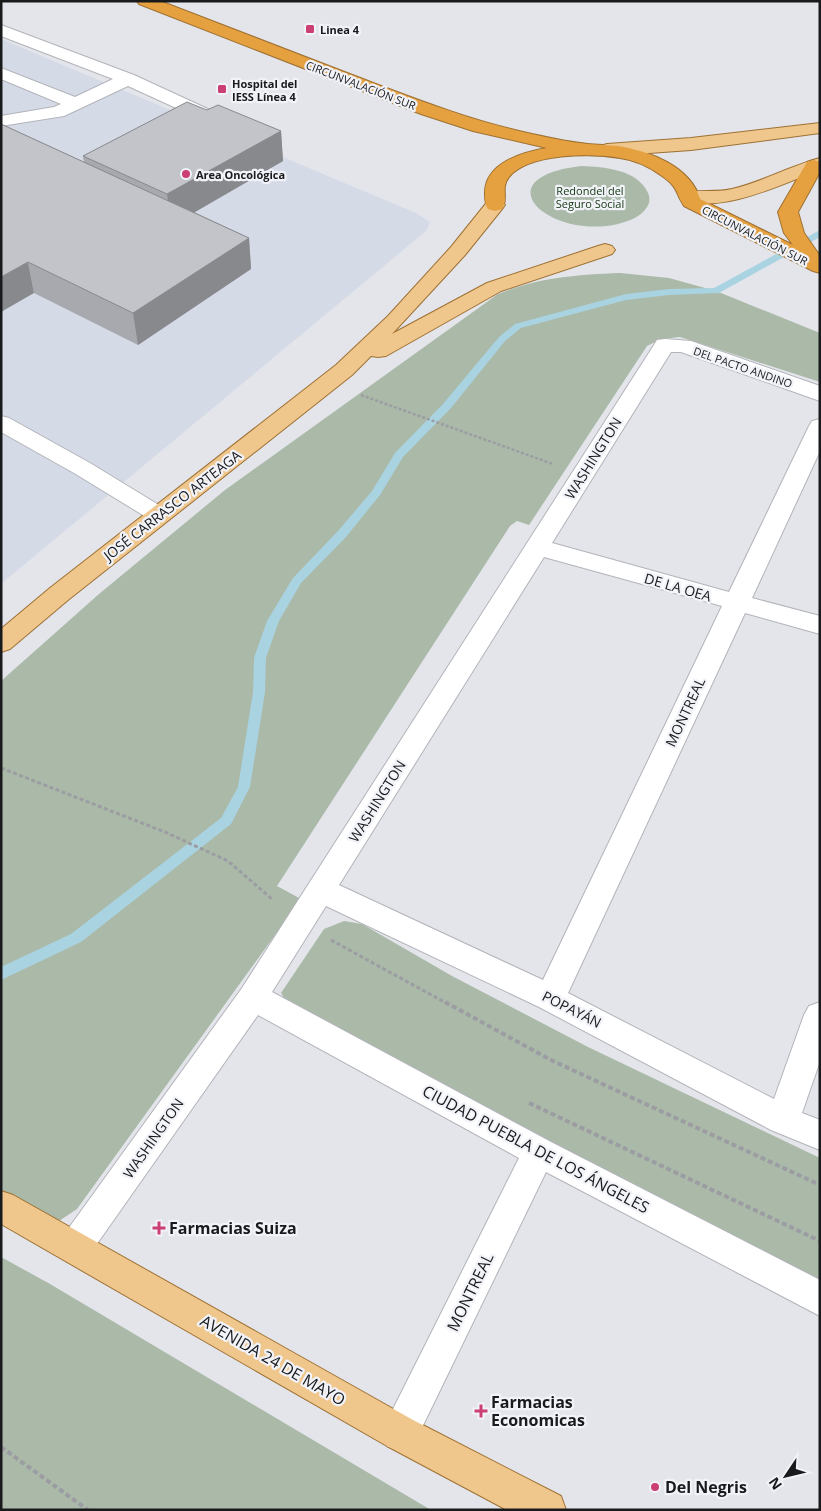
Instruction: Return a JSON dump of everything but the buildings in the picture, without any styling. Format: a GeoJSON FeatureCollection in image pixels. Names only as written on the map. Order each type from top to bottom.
{"type":"FeatureCollection","features":[{"type":"Feature","properties":{"kind":"highway","name":"CIRCUNVALACIÓN SUR"},"geometry":{"type":"LineString","coordinates":[[145,1],[427,110],[479,127],[523,138],[583,149]]}},
{"type":"Feature","properties":{"kind":"highway"},"geometry":{"type":"LineString","coordinates":[[495,205],[493,198],[495,185],[503,173],[518,163],[536,155],[559,150],[583,149],[607,150],[648,160],[670,172],[685,186],[690,199]]}},
{"type":"Feature","properties":{"kind":"highway"},"geometry":{"type":"LineString","coordinates":[[817,165],[788,212],[794,232],[818,267]]}},
{"type":"Feature","properties":{"kind":"highway","name":"CIRCUNVALACIÓN SUR"},"geometry":{"type":"LineString","coordinates":[[690,199],[818,267]]}},
{"type":"Feature","properties":{"kind":"main road"},"geometry":{"type":"LineString","coordinates":[[607,150],[691,144],[820,128]]}},
{"type":"Feature","properties":{"kind":"main road"},"geometry":{"type":"LineString","coordinates":[[690,199],[736,194],[817,165]]}},
{"type":"Feature","properties":{"kind":"main road","name":"JOSÉ CARRASCO ARTEAGA"},"geometry":{"type":"LineString","coordinates":[[1,643],[58,594],[336,376],[395,320],[458,251],[495,205]]}},
{"type":"Feature","properties":{"kind":"main road","name":"JOSÉ CARRASCO ARTEAGA"},"geometry":{"type":"LineString","coordinates":[[336,376],[494,287],[605,250]]}},
{"type":"Feature","properties":{"kind":"main road","name":"AVENIDA 24 DE MAYO"},"geometry":{"type":"LineString","coordinates":[[1,1206],[400,1433],[547,1510]]}},
{"type":"Feature","properties":{"kind":"street"},"geometry":{"type":"LineString","coordinates":[[1,30],[128,79],[232,127]]}},
{"type":"Feature","properties":{"kind":"street"},"geometry":{"type":"LineString","coordinates":[[1,73],[76,104]]}},
{"type":"Feature","properties":{"kind":"street"},"geometry":{"type":"LineString","coordinates":[[1,121],[58,112],[128,79]]}},
{"type":"Feature","properties":{"kind":"street","name":"DEL PACTO ANDINO"},"geometry":{"type":"LineString","coordinates":[[665,345],[683,346],[820,394]]}},
{"type":"Feature","properties":{"kind":"street","name":"WASHINGTON"},"geometry":{"type":"LineString","coordinates":[[75,1247],[253,997],[665,345]]}},
{"type":"Feature","properties":{"kind":"street"},"geometry":{"type":"LineString","coordinates":[[1,423],[82,468],[159,515]]}},
{"type":"Feature","properties":{"kind":"street","name":"MONTREAL"},"geometry":{"type":"LineString","coordinates":[[550,998],[820,426]]}},
{"type":"Feature","properties":{"kind":"street","name":"DE LA OEA"},"geometry":{"type":"LineString","coordinates":[[537,547],[820,625]]}},
{"type":"Feature","properties":{"kind":"street","name":"POPAYÁN"},"geometry":{"type":"LineString","coordinates":[[321,890],[550,998],[783,1120],[820,1135]]}},
{"type":"Feature","properties":{"kind":"street","name":"CIUDAD PUEBLA DE LOS ÁNGELES"},"geometry":{"type":"LineString","coordinates":[[253,997],[539,1152],[820,1299]]}},
{"type":"Feature","properties":{"kind":"street"},"geometry":{"type":"LineString","coordinates":[[783,1120],[820,1015]]}},
{"type":"Feature","properties":{"kind":"street","name":"MONTREAL"},"geometry":{"type":"LineString","coordinates":[[400,1433],[539,1152]]}},
{"type":"Feature","properties":{"kind":"path"},"geometry":{"type":"LineString","coordinates":[[336,376],[410,412],[582,476]]}},
{"type":"Feature","properties":{"kind":"path"},"geometry":{"type":"LineString","coordinates":[[1,768],[165,832],[228,861],[300,923],[551,1060],[820,1185]]}},
{"type":"Feature","properties":{"kind":"path"},"geometry":{"type":"LineString","coordinates":[[528,1102],[820,1241]]}},
{"type":"Feature","properties":{"kind":"path"},"geometry":{"type":"LineString","coordinates":[[1,1447],[88,1510]]}},
{"type":"Feature","properties":{"kind":"shaded area"},"geometry":{"type":"Polygon","coordinates":[[[1,39],[416,213],[430,222],[426,231],[1,584],[1,39]]]}},
{"type":"Feature","properties":{"kind":"green space","name":"Redondel del Seguro Social"},"geometry":{"type":"Polygon","coordinates":[[[581,166],[600,167],[628,174],[643,185],[649,196],[648,205],[638,216],[630,220],[618,224],[592,227],[569,223],[550,216],[536,206],[531,194],[535,182],[551,173],[581,166]]]}},
{"type":"Feature","properties":{"kind":"green space"},"geometry":{"type":"Polygon","coordinates":[[[620,273],[669,278],[716,291],[820,333],[820,382],[680,337],[661,339],[647,346],[529,525],[517,521],[510,526],[277,886],[301,899],[77,1209],[59,1221],[1,1195],[1,681],[99,594],[225,490],[498,294],[544,280],[620,273]]]}},
{"type":"Feature","properties":{"kind":"green space"},"geometry":{"type":"Polygon","coordinates":[[[344,921],[362,924],[452,976],[588,1047],[820,1158],[820,1283],[498,1116],[286,1001],[281,993],[324,929],[344,921]]]}},
{"type":"Feature","properties":{"kind":"green space"},"geometry":{"type":"Polygon","coordinates":[[[1,1257],[50,1284],[431,1510],[1,1510],[1,1257]]]}},
{"type":"Feature","properties":{"kind":"waterway"},"geometry":{"type":"LineString","coordinates":[[1,974],[76,938],[226,821],[244,787],[259,692],[260,658],[273,621],[297,581],[342,534],[376,493],[399,455],[447,406],[502,339],[518,326],[626,297],[669,292],[716,291],[820,233]]}},
{"type":"Feature","properties":{"kind":"place","name":"Linea 4"},"geometry":{"type":"Point","coordinates":[310,29]}},
{"type":"Feature","properties":{"kind":"place","name":"Hospital del IESS Línea 4"},"geometry":{"type":"Point","coordinates":[222,89]}},
{"type":"Feature","properties":{"kind":"place","name":"Area Oncológica"},"geometry":{"type":"Point","coordinates":[186,174]}},
{"type":"Feature","properties":{"kind":"place","name":"Farmacias Suiza"},"geometry":{"type":"Point","coordinates":[159,1228]}},
{"type":"Feature","properties":{"kind":"place","name":"Farmacias Economicas"},"geometry":{"type":"Point","coordinates":[481,1411]}},
{"type":"Feature","properties":{"kind":"place","name":"Del Negris"},"geometry":{"type":"Point","coordinates":[655,1487]}}]}
